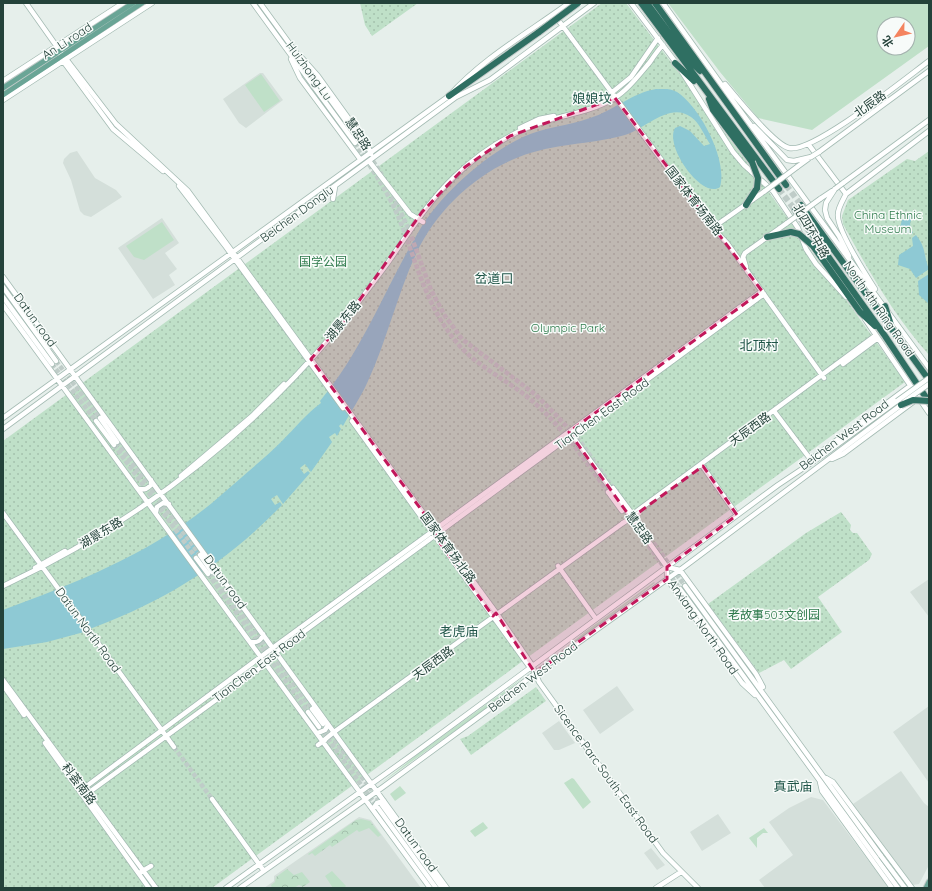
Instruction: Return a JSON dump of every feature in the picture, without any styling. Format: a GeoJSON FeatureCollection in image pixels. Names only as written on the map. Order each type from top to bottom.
{"type":"FeatureCollection","features":[{"type":"Feature","properties":{"kind":"highway"},"geometry":{"type":"LineString","coordinates":[[449,96],[537,29],[578,3]]}},
{"type":"Feature","properties":{"kind":"highway"},"geometry":{"type":"LineString","coordinates":[[641,3],[707,94],[780,188]]}},
{"type":"Feature","properties":{"kind":"highway"},"geometry":{"type":"LineString","coordinates":[[647,3],[690,61],[713,85]]}},
{"type":"Feature","properties":{"kind":"highway"},"geometry":{"type":"LineString","coordinates":[[655,3],[786,184]]}},
{"type":"Feature","properties":{"kind":"highway"},"geometry":{"type":"LineString","coordinates":[[675,63],[707,94],[713,110],[752,162],[758,178],[757,188],[746,205]]}},
{"type":"Feature","properties":{"kind":"highway","name":"North 4th Ring Road"},"geometry":{"type":"LineString","coordinates":[[801,205],[929,379]]}},
{"type":"Feature","properties":{"kind":"highway","name":"North 4th Ring Road"},"geometry":{"type":"LineString","coordinates":[[795,210],[885,336],[929,402]]}},
{"type":"Feature","properties":{"kind":"highway"},"geometry":{"type":"LineString","coordinates":[[767,237],[791,232],[799,234],[813,246],[860,312],[885,336]]}},
{"type":"Feature","properties":{"kind":"highway"},"geometry":{"type":"LineString","coordinates":[[885,306],[894,333]]}},
{"type":"Feature","properties":{"kind":"highway"},"geometry":{"type":"LineString","coordinates":[[899,403],[913,400],[929,402]]}},
{"type":"Feature","properties":{"kind":"main road","name":"An Li road"},"geometry":{"type":"LineString","coordinates":[[3,88],[62,55],[134,3]]}},
{"type":"Feature","properties":{"kind":"main road","name":"An Li road"},"geometry":{"type":"LineString","coordinates":[[3,94],[142,3]]}},
{"type":"Feature","properties":{"kind":"main road"},"geometry":{"type":"LineString","coordinates":[[926,888],[929,882]]}},
{"type":"Feature","properties":{"kind":"street"},"geometry":{"type":"LineString","coordinates":[[26,3],[62,55],[116,124],[185,188],[309,359]]}},
{"type":"Feature","properties":{"kind":"street"},"geometry":{"type":"LineString","coordinates":[[3,100],[62,55],[123,3]]}},
{"type":"Feature","properties":{"kind":"street"},"geometry":{"type":"LineString","coordinates":[[3,81],[62,55],[152,3]]}},
{"type":"Feature","properties":{"kind":"street","name":"慧忠路"},"geometry":{"type":"LineString","coordinates":[[253,3],[288,47],[355,143]]}},
{"type":"Feature","properties":{"kind":"street","name":"Huizhong Lu"},"geometry":{"type":"LineString","coordinates":[[260,3],[288,47],[359,139]]}},
{"type":"Feature","properties":{"kind":"street","name":"Beichen Donglu"},"geometry":{"type":"LineString","coordinates":[[3,429],[456,97],[490,80],[594,3]]}},
{"type":"Feature","properties":{"kind":"street","name":"北四环中路"},"geometry":{"type":"LineString","coordinates":[[631,3],[658,38],[707,109],[733,152],[744,165],[773,192],[798,228],[806,249],[816,264],[860,312],[929,413]]}},
{"type":"Feature","properties":{"kind":"street","name":"北四环中路"},"geometry":{"type":"LineString","coordinates":[[663,3],[929,368]]}},
{"type":"Feature","properties":{"kind":"street"},"geometry":{"type":"LineString","coordinates":[[537,29],[553,14],[568,4]]}},
{"type":"Feature","properties":{"kind":"street"},"geometry":{"type":"LineString","coordinates":[[568,4],[565,10],[570,16],[576,16]]}},
{"type":"Feature","properties":{"kind":"street","name":"国家体育场南路"},"geometry":{"type":"LineString","coordinates":[[553,14],[708,223],[719,233],[823,377]]}},
{"type":"Feature","properties":{"kind":"street"},"geometry":{"type":"LineString","coordinates":[[537,29],[542,27],[546,33],[546,38]]}},
{"type":"Feature","properties":{"kind":"street","name":"湖景东路"},"geometry":{"type":"LineString","coordinates":[[614,96],[630,77],[658,38]]}},
{"type":"Feature","properties":{"kind":"street","name":"湖景东路"},"geometry":{"type":"LineString","coordinates":[[3,586],[42,566],[148,502],[197,468],[254,418],[351,312],[387,264],[416,218],[453,178],[493,146],[535,125],[590,109],[614,96],[635,80],[663,45]]}},
{"type":"Feature","properties":{"kind":"street","name":"慧忠路"},"geometry":{"type":"LineString","coordinates":[[288,47],[318,76],[371,152],[369,160],[410,214],[423,222]]}},
{"type":"Feature","properties":{"kind":"street","name":"慧忠路"},"geometry":{"type":"LineString","coordinates":[[288,47],[300,78],[360,159]]}},
{"type":"Feature","properties":{"kind":"street","name":"北辰路"},"geometry":{"type":"LineString","coordinates":[[714,72],[782,145],[790,148],[809,144],[849,120],[929,61]]}},
{"type":"Feature","properties":{"kind":"street","name":"北辰路"},"geometry":{"type":"LineString","coordinates":[[690,199],[697,200],[712,222],[718,224],[722,222],[929,71]]}},
{"type":"Feature","properties":{"kind":"street","name":"Beichen Donglu"},"geometry":{"type":"LineString","coordinates":[[3,418],[56,378],[233,253],[360,159],[449,96]]}},
{"type":"Feature","properties":{"kind":"street"},"geometry":{"type":"LineString","coordinates":[[736,105],[787,160],[794,161],[811,157]]}},
{"type":"Feature","properties":{"kind":"street"},"geometry":{"type":"LineString","coordinates":[[750,275],[743,257],[745,253],[929,120]]}},
{"type":"Feature","properties":{"kind":"street"},"geometry":{"type":"LineString","coordinates":[[885,306],[859,264],[839,223],[838,214],[846,194],[929,131]]}},
{"type":"Feature","properties":{"kind":"street"},"geometry":{"type":"LineString","coordinates":[[809,144],[846,194]]}},
{"type":"Feature","properties":{"kind":"street"},"geometry":{"type":"LineString","coordinates":[[360,159],[369,160]]}},
{"type":"Feature","properties":{"kind":"street"},"geometry":{"type":"LineString","coordinates":[[333,199],[334,187]]}},
{"type":"Feature","properties":{"kind":"street"},"geometry":{"type":"LineString","coordinates":[[835,189],[826,203],[825,210],[827,218],[839,236],[856,269]]}},
{"type":"Feature","properties":{"kind":"street","name":"Datun road"},"geometry":{"type":"LineString","coordinates":[[3,277],[182,522],[251,642],[430,888]]}},
{"type":"Feature","properties":{"kind":"street","name":"Datun road"},"geometry":{"type":"LineString","coordinates":[[3,287],[54,362],[3,297]]}},
{"type":"Feature","properties":{"kind":"street","name":"TianChen East Road"},"geometry":{"type":"LineString","coordinates":[[85,795],[264,665],[265,661],[275,650],[763,293]]}},
{"type":"Feature","properties":{"kind":"street","name":"Datun road"},"geometry":{"type":"LineString","coordinates":[[3,305],[170,530],[210,573],[275,650],[377,791],[381,805],[436,888]]}},
{"type":"Feature","properties":{"kind":"street","name":"天辰西路"},"geometry":{"type":"LineString","coordinates":[[318,745],[558,572],[559,567],[623,523],[877,337]]}},
{"type":"Feature","properties":{"kind":"street","name":"国家体育场北路"},"geometry":{"type":"LineString","coordinates":[[309,359],[496,616],[530,666]]}},
{"type":"Feature","properties":{"kind":"street"},"geometry":{"type":"LineString","coordinates":[[899,403],[929,379]]}},
{"type":"Feature","properties":{"kind":"street"},"geometry":{"type":"LineString","coordinates":[[899,403],[929,384]]}},
{"type":"Feature","properties":{"kind":"street","name":"Beichen West Road"},"geometry":{"type":"LineString","coordinates":[[227,887],[738,515],[910,386]]}},
{"type":"Feature","properties":{"kind":"street","name":"Beichen West Road"},"geometry":{"type":"LineString","coordinates":[[823,463],[843,454],[918,398]]}},
{"type":"Feature","properties":{"kind":"street","name":"Beichen West Road"},"geometry":{"type":"LineString","coordinates":[[240,888],[366,799],[488,710],[535,673],[680,570],[823,463],[899,403]]}},
{"type":"Feature","properties":{"kind":"street","name":"Beichen West Road"},"geometry":{"type":"LineString","coordinates":[[778,484],[899,403]]}},
{"type":"Feature","properties":{"kind":"street"},"geometry":{"type":"LineString","coordinates":[[775,412],[811,460]]}},
{"type":"Feature","properties":{"kind":"street"},"geometry":{"type":"LineString","coordinates":[[98,419],[116,444]]}},
{"type":"Feature","properties":{"kind":"street"},"geometry":{"type":"LineString","coordinates":[[570,434],[611,490]]}},
{"type":"Feature","properties":{"kind":"street"},"geometry":{"type":"LineString","coordinates":[[702,465],[738,515]]}},
{"type":"Feature","properties":{"kind":"street"},"geometry":{"type":"LineString","coordinates":[[139,489],[144,490],[151,485],[151,479]]}},
{"type":"Feature","properties":{"kind":"street","name":"慧忠路"},"geometry":{"type":"LineString","coordinates":[[611,490],[639,529]]}},
{"type":"Feature","properties":{"kind":"street","name":"慧忠路"},"geometry":{"type":"LineString","coordinates":[[611,490],[667,567]]}},
{"type":"Feature","properties":{"kind":"street"},"geometry":{"type":"LineString","coordinates":[[156,512],[157,507],[163,503],[169,504]]}},
{"type":"Feature","properties":{"kind":"street","name":"Datun North Road"},"geometry":{"type":"LineString","coordinates":[[3,513],[174,747]]}},
{"type":"Feature","properties":{"kind":"street","name":"Datun road"},"geometry":{"type":"LineString","coordinates":[[198,556],[210,573]]}},
{"type":"Feature","properties":{"kind":"street","name":"湖景东路"},"geometry":{"type":"LineString","coordinates":[[3,583],[42,566]]}},
{"type":"Feature","properties":{"kind":"street"},"geometry":{"type":"LineString","coordinates":[[559,567],[596,618]]}},
{"type":"Feature","properties":{"kind":"street","name":"Anxiang North Road"},"geometry":{"type":"LineString","coordinates":[[765,704],[742,683],[667,579],[667,567],[680,570],[756,674],[770,700]]}},
{"type":"Feature","properties":{"kind":"street","name":"Anxiang North Road"},"geometry":{"type":"LineString","coordinates":[[685,586],[770,700],[854,818],[879,857]]}},
{"type":"Feature","properties":{"kind":"street","name":"Anxiang North Road"},"geometry":{"type":"LineString","coordinates":[[680,589],[844,813],[879,857]]}},
{"type":"Feature","properties":{"kind":"street"},"geometry":{"type":"LineString","coordinates":[[251,642],[256,643],[263,634]]}},
{"type":"Feature","properties":{"kind":"street","name":"TianChen East Road"},"geometry":{"type":"LineString","coordinates":[[82,790],[261,656],[275,650]]}},
{"type":"Feature","properties":{"kind":"street","name":"Sicence Parc South, East Road"},"geometry":{"type":"LineString","coordinates":[[530,666],[539,682],[655,843],[681,872],[698,888]]}},
{"type":"Feature","properties":{"kind":"street","name":"科荟南路"},"geometry":{"type":"LineString","coordinates":[[3,680],[82,790],[149,888]]}},
{"type":"Feature","properties":{"kind":"street","name":"科荟南路"},"geometry":{"type":"LineString","coordinates":[[3,685],[82,790]]}},
{"type":"Feature","properties":{"kind":"street"},"geometry":{"type":"LineString","coordinates":[[310,710],[321,725]]}},
{"type":"Feature","properties":{"kind":"street"},"geometry":{"type":"LineString","coordinates":[[318,733],[325,730],[328,724]]}},
{"type":"Feature","properties":{"kind":"street","name":"Anxiang North Road"},"geometry":{"type":"LineString","coordinates":[[824,777],[833,782],[912,888]]}},
{"type":"Feature","properties":{"kind":"street","name":"Anxiang North Road"},"geometry":{"type":"LineString","coordinates":[[820,780],[822,791],[892,888]]}},
{"type":"Feature","properties":{"kind":"street","name":"科荟南路"},"geometry":{"type":"LineString","coordinates":[[85,795],[156,888]]}},
{"type":"Feature","properties":{"kind":"street"},"geometry":{"type":"LineString","coordinates":[[212,799],[264,870]]}},
{"type":"Feature","properties":{"kind":"street"},"geometry":{"type":"LineString","coordinates":[[373,809],[377,803],[381,805]]}},
{"type":"Feature","properties":{"kind":"street","name":"Datun road"},"geometry":{"type":"LineString","coordinates":[[381,805],[442,888]]}},
{"type":"Feature","properties":{"kind":"street","name":"Datun road"},"geometry":{"type":"LineString","coordinates":[[381,805],[447,888]]}},
{"type":"Feature","properties":{"kind":"street"},"geometry":{"type":"LineString","coordinates":[[851,805],[854,818]]}},
{"type":"Feature","properties":{"kind":"street"},"geometry":{"type":"LineString","coordinates":[[844,813],[848,828]]}},
{"type":"Feature","properties":{"kind":"street"},"geometry":{"type":"LineString","coordinates":[[879,857],[898,888],[907,882]]}},
{"type":"Feature","properties":{"kind":"street"},"geometry":{"type":"LineString","coordinates":[[879,857],[905,888]]}},
{"type":"Feature","properties":{"kind":"street"},"geometry":{"type":"LineString","coordinates":[[140,875],[151,866]]}},
{"type":"Feature","properties":{"kind":"street"},"geometry":{"type":"LineString","coordinates":[[656,888],[681,872]]}},
{"type":"Feature","properties":{"kind":"highlighted area"},"geometry":{"type":"Polygon","coordinates":[[[615,98],[762,291],[569,432],[631,518],[703,466],[737,515],[667,567],[667,579],[535,673],[496,613],[493,616],[435,536],[439,534],[311,359],[351,312],[422,212],[465,167],[510,136],[615,98]]]}},
{"type":"Feature","properties":{"kind":"shaded area"},"geometry":{"type":"Polygon","coordinates":[[[260,73],[263,73],[283,100],[246,128],[239,123],[223,99],[260,73]]]}},
{"type":"Feature","properties":{"kind":"shaded area"},"geometry":{"type":"Polygon","coordinates":[[[77,151],[95,178],[116,190],[122,197],[91,217],[84,215],[80,211],[71,180],[63,163],[64,159],[70,153],[77,151]]]}},
{"type":"Feature","properties":{"kind":"shaded area"},"geometry":{"type":"Polygon","coordinates":[[[162,218],[179,243],[165,253],[177,269],[169,275],[175,285],[153,299],[118,248],[162,218]]]}},
{"type":"Feature","properties":{"kind":"shaded area"},"geometry":{"type":"Polygon","coordinates":[[[929,579],[929,617],[910,592],[929,579]]]}},
{"type":"Feature","properties":{"kind":"shaded area"},"geometry":{"type":"Polygon","coordinates":[[[617,686],[634,710],[600,734],[583,710],[617,686]]]}},
{"type":"Feature","properties":{"kind":"shaded area"},"geometry":{"type":"Polygon","coordinates":[[[929,706],[929,783],[893,732],[929,706]]]}},
{"type":"Feature","properties":{"kind":"shaded area"},"geometry":{"type":"Polygon","coordinates":[[[559,721],[575,743],[559,750],[554,750],[542,733],[559,721]]]}},
{"type":"Feature","properties":{"kind":"shaded area"},"geometry":{"type":"Polygon","coordinates":[[[901,771],[924,803],[929,807],[929,865],[919,884],[913,885],[853,804],[901,771]]]}},
{"type":"Feature","properties":{"kind":"shaded area"},"geometry":{"type":"Polygon","coordinates":[[[811,797],[823,800],[889,888],[765,888],[759,880],[793,855],[769,822],[789,808],[811,797]]]}},
{"type":"Feature","properties":{"kind":"shaded area"},"geometry":{"type":"Polygon","coordinates":[[[718,814],[731,833],[702,851],[690,832],[718,814]]]}},
{"type":"Feature","properties":{"kind":"shaded area"},"geometry":{"type":"Polygon","coordinates":[[[359,817],[371,820],[421,888],[264,888],[274,881],[274,876],[359,817]]]}},
{"type":"Feature","properties":{"kind":"shaded area"},"geometry":{"type":"Polygon","coordinates":[[[651,848],[665,865],[657,870],[644,853],[651,848]]]}},
{"type":"Feature","properties":{"kind":"green space"},"geometry":{"type":"Polygon","coordinates":[[[360,3],[418,3],[372,36],[365,25],[360,3]]]}},
{"type":"Feature","properties":{"kind":"green space","name":"Olympic Park"},"geometry":{"type":"Polygon","coordinates":[[[602,3],[626,3],[753,170],[905,382],[212,888],[3,888],[3,441],[602,3]]]}},
{"type":"Feature","properties":{"kind":"green space"},"geometry":{"type":"Polygon","coordinates":[[[668,3],[929,3],[929,46],[916,55],[916,16],[876,16],[876,56],[915,56],[812,130],[758,118],[720,72],[668,3]]]}},
{"type":"Feature","properties":{"kind":"green space"},"geometry":{"type":"Polygon","coordinates":[[[261,74],[280,101],[264,112],[245,85],[261,74]]]}},
{"type":"Feature","properties":{"kind":"green space","name":"China Ethnic Museum"},"geometry":{"type":"Polygon","coordinates":[[[929,151],[929,355],[904,325],[882,292],[843,224],[842,216],[848,200],[907,159],[915,161],[929,151]]]}},
{"type":"Feature","properties":{"kind":"green space"},"geometry":{"type":"Polygon","coordinates":[[[162,222],[174,240],[144,260],[134,257],[126,246],[162,222]]]}},
{"type":"Feature","properties":{"kind":"green space","name":"老故事503文创园"},"geometry":{"type":"Polygon","coordinates":[[[841,512],[851,525],[850,530],[853,533],[857,533],[872,554],[869,560],[818,597],[842,632],[791,669],[784,660],[759,673],[708,604],[806,533],[841,512]]]}},
{"type":"Feature","properties":{"kind":"green space"},"geometry":{"type":"Polygon","coordinates":[[[654,582],[655,583],[541,667],[586,631],[654,582]]]}},
{"type":"Feature","properties":{"kind":"green space"},"geometry":{"type":"Polygon","coordinates":[[[524,677],[487,708],[380,784],[418,754],[524,677]]]}},
{"type":"Feature","properties":{"kind":"green space"},"geometry":{"type":"Polygon","coordinates":[[[536,687],[546,701],[471,755],[460,739],[468,736],[536,687]]]}},
{"type":"Feature","properties":{"kind":"green space"},"geometry":{"type":"Polygon","coordinates":[[[572,778],[591,802],[583,809],[564,783],[572,778]]]}},
{"type":"Feature","properties":{"kind":"green space"},"geometry":{"type":"Polygon","coordinates":[[[400,786],[406,793],[395,801],[390,794],[400,786]]]}},
{"type":"Feature","properties":{"kind":"green space"},"geometry":{"type":"Polygon","coordinates":[[[361,819],[370,821],[381,835],[378,837],[369,828],[359,832],[357,830],[332,847],[330,845],[315,856],[312,853],[309,855],[308,854],[356,820],[361,819]]]}},
{"type":"Feature","properties":{"kind":"green space"},"geometry":{"type":"Polygon","coordinates":[[[483,822],[488,828],[475,837],[470,831],[483,822]]]}},
{"type":"Feature","properties":{"kind":"green space"},"geometry":{"type":"Polygon","coordinates":[[[764,828],[768,833],[763,833],[757,838],[757,848],[749,838],[764,828]]]}},
{"type":"Feature","properties":{"kind":"green space"},"geometry":{"type":"Polygon","coordinates":[[[287,869],[294,875],[302,872],[310,882],[303,887],[299,885],[294,888],[272,888],[271,885],[275,882],[276,877],[287,869]]]}},
{"type":"Feature","properties":{"kind":"green space"},"geometry":{"type":"Polygon","coordinates":[[[332,871],[346,886],[344,888],[333,888],[325,876],[332,871]]]}},
{"type":"Feature","properties":{"kind":"water"},"geometry":{"type":"Polygon","coordinates":[[[656,89],[669,89],[677,92],[695,109],[716,149],[720,163],[720,187],[713,189],[704,186],[687,170],[675,147],[673,137],[675,128],[680,126],[690,131],[704,146],[710,144],[694,119],[683,113],[675,112],[666,114],[625,135],[532,152],[503,164],[487,173],[458,196],[434,223],[424,238],[409,270],[381,350],[362,393],[343,426],[341,424],[339,426],[341,429],[337,436],[335,433],[329,437],[332,442],[311,472],[305,464],[300,468],[304,474],[308,471],[310,473],[283,504],[277,495],[271,499],[275,505],[280,502],[282,505],[238,546],[214,564],[166,595],[84,632],[47,642],[3,649],[3,610],[89,576],[117,563],[171,533],[220,496],[275,448],[305,416],[321,403],[320,401],[349,361],[361,340],[419,231],[439,204],[465,177],[494,154],[523,137],[539,131],[590,118],[639,94],[656,89]]]}},
{"type":"Feature","properties":{"kind":"water"},"geometry":{"type":"Polygon","coordinates":[[[912,214],[914,216],[910,224],[913,233],[910,234],[900,227],[902,220],[912,214]]]}},
{"type":"Feature","properties":{"kind":"water"},"geometry":{"type":"Polygon","coordinates":[[[916,235],[923,248],[929,269],[916,278],[910,269],[898,265],[899,255],[913,246],[912,238],[916,235]]]}},
{"type":"Feature","properties":{"kind":"water"},"geometry":{"type":"Polygon","coordinates":[[[929,274],[929,304],[919,295],[918,281],[929,274]]]}},
{"type":"Feature","properties":{"kind":"tunnel"},"geometry":{"type":"LineString","coordinates":[[359,139],[382,175]]}},
{"type":"Feature","properties":{"kind":"tunnel"},"geometry":{"type":"LineString","coordinates":[[355,143],[380,181],[393,205],[427,294],[435,311],[458,344],[474,360],[530,399],[541,409],[572,443],[608,492]]}},
{"type":"Feature","properties":{"kind":"tunnel"},"geometry":{"type":"LineString","coordinates":[[786,185],[801,205]]}},
{"type":"Feature","properties":{"kind":"tunnel"},"geometry":{"type":"LineString","coordinates":[[779,189],[795,210]]}},
{"type":"Feature","properties":{"kind":"tunnel"},"geometry":{"type":"LineString","coordinates":[[393,195],[409,230],[431,290],[445,316],[462,339],[536,395],[580,441],[613,488]]}},
{"type":"Feature","properties":{"kind":"tunnel"},"geometry":{"type":"LineString","coordinates":[[56,361],[100,418]]}},
{"type":"Feature","properties":{"kind":"tunnel"},"geometry":{"type":"LineString","coordinates":[[52,364],[96,421]]}},
{"type":"Feature","properties":{"kind":"tunnel"},"geometry":{"type":"LineString","coordinates":[[117,442],[200,555]]}},
{"type":"Feature","properties":{"kind":"tunnel"},"geometry":{"type":"LineString","coordinates":[[114,445],[196,558]]}},
{"type":"Feature","properties":{"kind":"tunnel"},"geometry":{"type":"LineString","coordinates":[[642,527],[685,586]]}},
{"type":"Feature","properties":{"kind":"tunnel"},"geometry":{"type":"LineString","coordinates":[[637,530],[680,589]]}},
{"type":"Feature","properties":{"kind":"tunnel"},"geometry":{"type":"LineString","coordinates":[[212,572],[312,709]]}},
{"type":"Feature","properties":{"kind":"tunnel"},"geometry":{"type":"LineString","coordinates":[[208,574],[308,712]]}},
{"type":"Feature","properties":{"kind":"tunnel"},"geometry":{"type":"LineString","coordinates":[[323,724],[382,805]]}},
{"type":"Feature","properties":{"kind":"tunnel"},"geometry":{"type":"LineString","coordinates":[[320,728],[378,808]]}},
{"type":"Feature","properties":{"kind":"tunnel"},"geometry":{"type":"LineString","coordinates":[[174,747],[212,799]]}},
{"type":"Feature","properties":{"kind":"district","name":"娘娘坟"},"geometry":{"type":"Point","coordinates":[592,98]}},
{"type":"Feature","properties":{"kind":"district","name":"岔道口"},"geometry":{"type":"Point","coordinates":[494,278]}},
{"type":"Feature","properties":{"kind":"district","name":"北顶村"},"geometry":{"type":"Point","coordinates":[759,345]}},
{"type":"Feature","properties":{"kind":"district","name":"老虎庙"},"geometry":{"type":"Point","coordinates":[459,631]}},
{"type":"Feature","properties":{"kind":"district","name":"真武庙"},"geometry":{"type":"Point","coordinates":[793,786]}},
{"type":"Feature","properties":{"kind":"park label","name":"国学公园"},"geometry":{"type":"Point","coordinates":[323,262]}}]}
